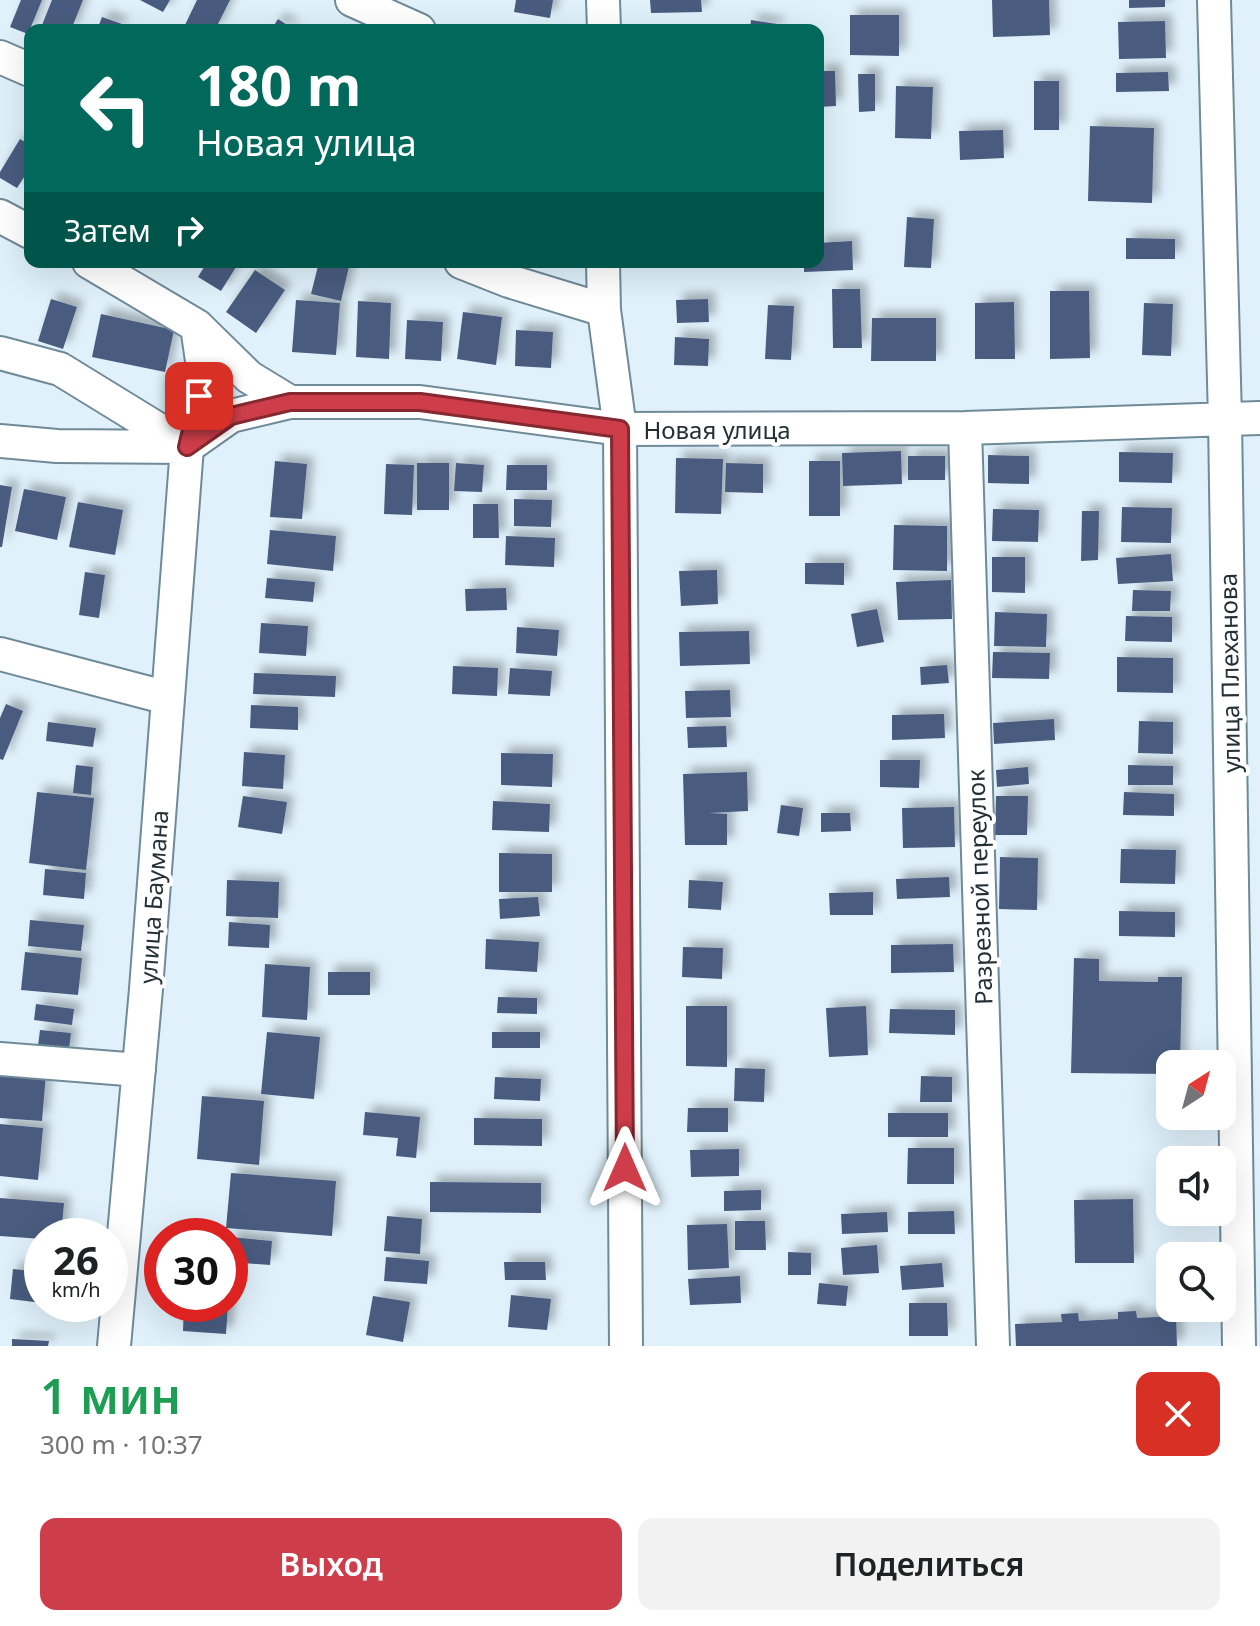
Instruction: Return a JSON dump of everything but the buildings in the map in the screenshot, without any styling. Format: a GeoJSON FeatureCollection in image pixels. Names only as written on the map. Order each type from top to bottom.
{"type":"FeatureCollection","features":[{"type":"Feature","properties":{"kind":"street"},"geometry":{"type":"LineString","coordinates":[[352,0],[406,24]]}},
{"type":"Feature","properties":{"kind":"street"},"geometry":{"type":"LineString","coordinates":[[603,0],[604,24]]}},
{"type":"Feature","properties":{"kind":"street","name":"улица Плеханова"},"geometry":{"type":"LineString","coordinates":[[1214,0],[1247,1050],[1239,1346]]}},
{"type":"Feature","properties":{"kind":"street"},"geometry":{"type":"LineString","coordinates":[[0,57],[24,67]]}},
{"type":"Feature","properties":{"kind":"street"},"geometry":{"type":"LineString","coordinates":[[0,216],[24,229]]}},
{"type":"Feature","properties":{"kind":"street"},"geometry":{"type":"LineString","coordinates":[[99,268],[197,326],[249,377],[290,402]]}},
{"type":"Feature","properties":{"kind":"street"},"geometry":{"type":"LineString","coordinates":[[476,268],[604,310]]}},
{"type":"Feature","properties":{"kind":"street"},"geometry":{"type":"LineString","coordinates":[[603,268],[604,310],[620,429],[626,1346]]}},
{"type":"Feature","properties":{"kind":"street","name":"улица Баумана"},"geometry":{"type":"LineString","coordinates":[[114,1346],[139,1070],[187,447],[204,375],[197,326]]}},
{"type":"Feature","properties":{"kind":"street"},"geometry":{"type":"LineString","coordinates":[[0,353],[60,369],[187,447]]}},
{"type":"Feature","properties":{"kind":"street","name":"Новая улица"},"geometry":{"type":"LineString","coordinates":[[187,447],[231,416],[290,402],[420,402],[620,429],[965,428],[1260,418]]}},
{"type":"Feature","properties":{"kind":"street","name":"Разрезной переулок"},"geometry":{"type":"LineString","coordinates":[[965,428],[993,1346]]}},
{"type":"Feature","properties":{"kind":"street"},"geometry":{"type":"LineString","coordinates":[[0,441],[57,446],[187,447]]}},
{"type":"Feature","properties":{"kind":"street"},"geometry":{"type":"LineString","coordinates":[[0,654],[168,698]]}},
{"type":"Feature","properties":{"kind":"street"},"geometry":{"type":"LineString","coordinates":[[0,1059],[139,1070]]}},
{"type":"Feature","properties":{"kind":"route"},"geometry":{"type":"LineString","coordinates":[[199,396],[187,447],[231,416],[290,402],[420,402],[620,429],[625,1168]]}}]}
